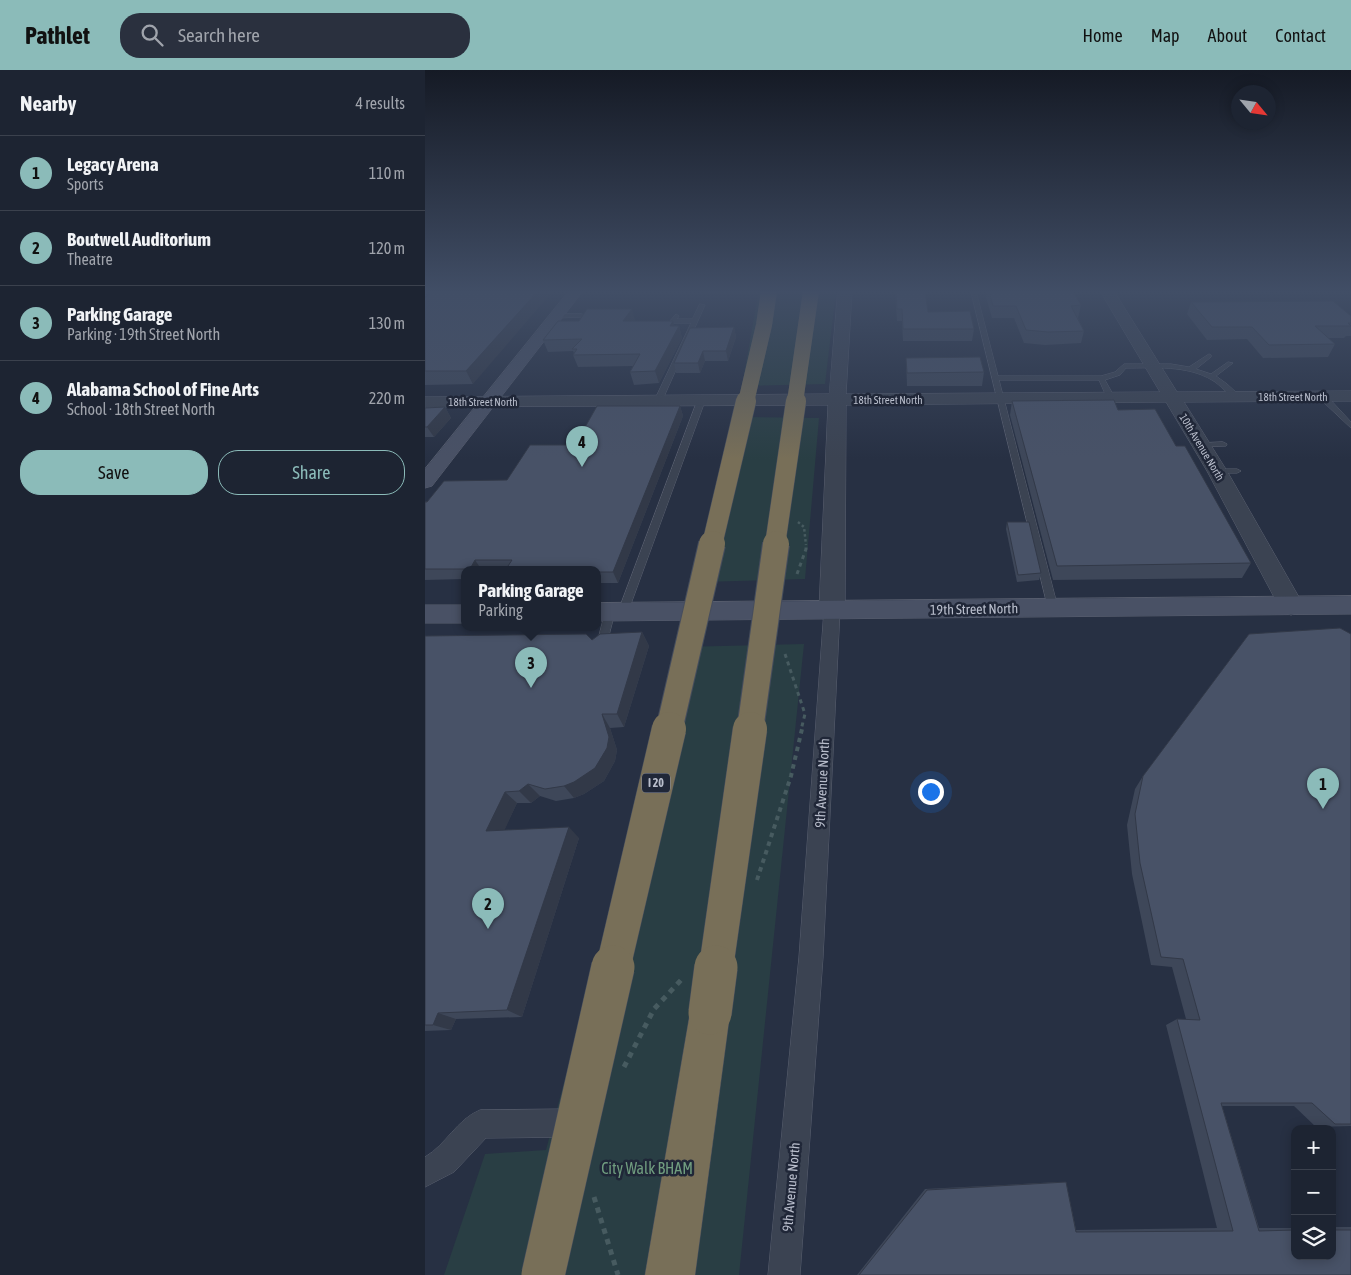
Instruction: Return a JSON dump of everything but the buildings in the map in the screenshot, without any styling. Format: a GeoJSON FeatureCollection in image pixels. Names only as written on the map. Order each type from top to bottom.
{"type":"FeatureCollection","features":[{"type":"Feature","properties":{"kind":"highway","name":"I 20"},"geometry":{"type":"LineString","coordinates":[[543,1275],[608,988],[759,347]]}},
{"type":"Feature","properties":{"kind":"highway"},"geometry":{"type":"LineString","coordinates":[[671,1275],[709,1023],[803,347]]}},
{"type":"Feature","properties":{"kind":"main road"},"geometry":{"type":"LineString","coordinates":[[425,482],[531,347]]}},
{"type":"Feature","properties":{"kind":"main road","name":"19th Street North"},"geometry":{"type":"LineString","coordinates":[[610,612],[1351,605]]}},
{"type":"Feature","properties":{"kind":"main road"},"geometry":{"type":"LineString","coordinates":[[425,614],[461,614]]}},
{"type":"Feature","properties":{"kind":"street","name":"9th Avenue North"},"geometry":{"type":"LineString","coordinates":[[783,1275],[811,957],[832,610],[837,400],[841,347]]}},
{"type":"Feature","properties":{"kind":"street","name":"10th Avenue North"},"geometry":{"type":"LineString","coordinates":[[1142,347],[1217,472],[1291,606]]}},
{"type":"Feature","properties":{"kind":"street","name":"18th Street North"},"geometry":{"type":"LineString","coordinates":[[425,402],[1351,396]]}},
{"type":"Feature","properties":{"kind":"street"},"geometry":{"type":"LineString","coordinates":[[425,1173],[444,1162],[480,1124],[597,1123]]}},
{"type":"Feature","properties":{"kind":"lane"},"geometry":{"type":"LineString","coordinates":[[657,401],[683,347]]}},
{"type":"Feature","properties":{"kind":"lane"},"geometry":{"type":"LineString","coordinates":[[987,347],[1053,608]]}},
{"type":"Feature","properties":{"kind":"lane"},"geometry":{"type":"LineString","coordinates":[[1191,369],[1209,356]]}},
{"type":"Feature","properties":{"kind":"lane"},"geometry":{"type":"LineString","coordinates":[[1211,377],[1230,363]]}},
{"type":"Feature","properties":{"kind":"lane"},"geometry":{"type":"LineString","coordinates":[[995,378],[1101,378],[1122,372],[1124,366],[1173,365],[1191,369],[1211,377],[1225,384],[1237,397]]}},
{"type":"Feature","properties":{"kind":"lane"},"geometry":{"type":"LineString","coordinates":[[1101,378],[1111,398]]}},
{"type":"Feature","properties":{"kind":"lane"},"geometry":{"type":"LineString","coordinates":[[1323,397],[1351,426]]}},
{"type":"Feature","properties":{"kind":"lane"},"geometry":{"type":"LineString","coordinates":[[600,648],[610,612],[701,401]]}},
{"type":"Feature","properties":{"kind":"lane"},"geometry":{"type":"LineString","coordinates":[[1201,445],[1223,444]]}},
{"type":"Feature","properties":{"kind":"lane"},"geometry":{"type":"LineString","coordinates":[[1217,472],[1237,471]]}},
{"type":"Feature","properties":{"kind":"green space"},"geometry":{"type":"Polygon","coordinates":[[[749,347],[829,347],[825,384],[742,386],[749,347]]]}},
{"type":"Feature","properties":{"kind":"green space"},"geometry":{"type":"Polygon","coordinates":[[[738,417],[819,418],[805,579],[701,582],[738,417]]]}},
{"type":"Feature","properties":{"kind":"green space","name":"City Walk BHAM"},"geometry":{"type":"Polygon","coordinates":[[[804,644],[739,1275],[444,1275],[485,1154],[546,1150],[680,647],[804,644]]]}},
{"type":"Feature","properties":{"kind":"place","name":"Alabama School of Fine Arts"},"geometry":{"type":"Point","coordinates":[582,467]}},
{"type":"Feature","properties":{"kind":"place","name":"Parking Garage"},"geometry":{"type":"Point","coordinates":[531,688]}},
{"type":"Feature","properties":{"kind":"place","name":"Legacy Arena"},"geometry":{"type":"Point","coordinates":[1323,809]}},
{"type":"Feature","properties":{"kind":"place","name":"Boutwell Auditorium"},"geometry":{"type":"Point","coordinates":[488,929]}}]}
